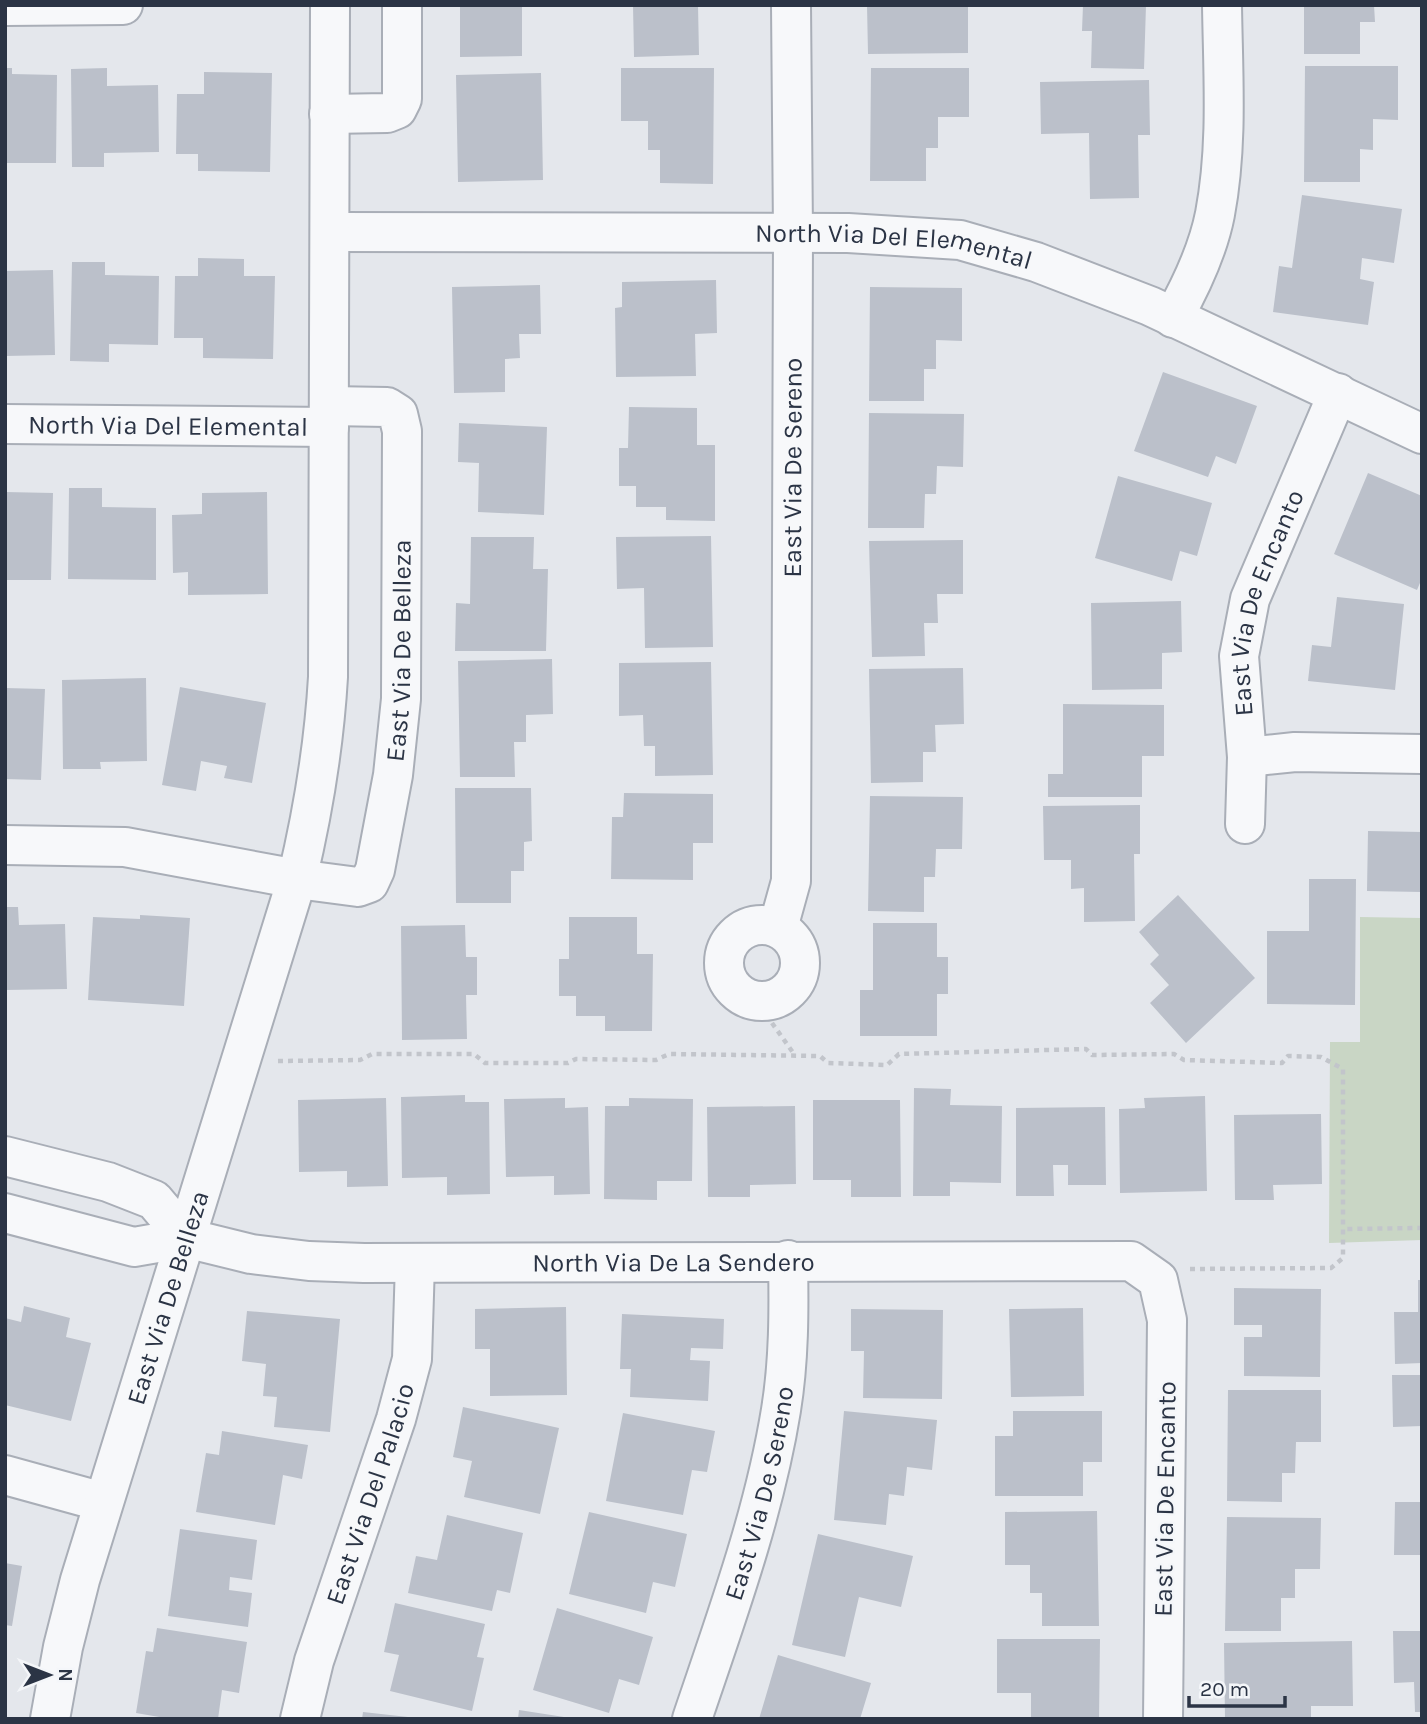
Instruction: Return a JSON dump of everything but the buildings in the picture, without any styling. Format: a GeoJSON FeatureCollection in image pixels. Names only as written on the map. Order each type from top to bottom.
{"type":"FeatureCollection","features":[{"type":"Feature","properties":{"kind":"street"},"geometry":{"type":"LineString","coordinates":[[5,6],[123,5]]}},
{"type":"Feature","properties":{"kind":"street","name":"East Via De Belleza"},"geometry":{"type":"LineString","coordinates":[[50,1719],[63,1647],[80,1580],[297,879],[310,826],[326,727],[328,677],[330,5]]}},
{"type":"Feature","properties":{"kind":"street"},"geometry":{"type":"LineString","coordinates":[[329,114],[387,113],[397,109],[402,99],[402,5]]}},
{"type":"Feature","properties":{"kind":"street","name":"East Via De Sereno"},"geometry":{"type":"LineString","coordinates":[[778,928],[791,881],[791,5]]}},
{"type":"Feature","properties":{"kind":"street"},"geometry":{"type":"LineString","coordinates":[[1173,318],[1192,284],[1214,216],[1223,152],[1223,5]]}},
{"type":"Feature","properties":{"kind":"street","name":"North Via Del Elemental"},"geometry":{"type":"LineString","coordinates":[[330,233],[848,233],[960,240],[1035,262],[1150,306],[1422,434]]}},
{"type":"Feature","properties":{"kind":"street","name":"East Via De Encanto"},"geometry":{"type":"LineString","coordinates":[[1245,824],[1247,757],[1239,656],[1250,599],[1338,393]]}},
{"type":"Feature","properties":{"kind":"street","name":"East Via De Belleza"},"geometry":{"type":"LineString","coordinates":[[297,879],[358,887],[369,883],[375,870],[393,775],[401,699],[402,430],[398,414],[387,407],[329,416]]}},
{"type":"Feature","properties":{"kind":"street","name":"North Via Del Elemental"},"geometry":{"type":"LineString","coordinates":[[5,424],[329,416]]}},
{"type":"Feature","properties":{"kind":"street"},"geometry":{"type":"LineString","coordinates":[[1247,757],[1295,752],[1422,754]]}},
{"type":"Feature","properties":{"kind":"street"},"geometry":{"type":"LineString","coordinates":[[5,845],[125,847],[297,879]]}},
{"type":"Feature","properties":{"kind":"street"},"geometry":{"type":"LineString","coordinates":[[5,1156],[108,1182],[153,1200],[186,1238]]}},
{"type":"Feature","properties":{"kind":"street","name":"North Via De La Sendero"},"geometry":{"type":"LineString","coordinates":[[5,1213],[134,1247],[186,1238],[251,1254],[309,1261],[1131,1261],[1171,1274]]}},
{"type":"Feature","properties":{"kind":"street","name":"East Via De Sereno"},"geometry":{"type":"LineString","coordinates":[[692,1719],[758,1511],[781,1409],[789,1312],[788,1260]]}},
{"type":"Feature","properties":{"kind":"street","name":"East Via Del Palacio"},"geometry":{"type":"LineString","coordinates":[[300,1719],[314,1661],[396,1419],[412,1359],[415,1263]]}},
{"type":"Feature","properties":{"kind":"street","name":"East Via De Encanto"},"geometry":{"type":"LineString","coordinates":[[1163,1719],[1167,1320],[1171,1274]]}},
{"type":"Feature","properties":{"kind":"street"},"geometry":{"type":"LineString","coordinates":[[5,1475],[103,1502]]}},
{"type":"Feature","properties":{"kind":"path"},"geometry":{"type":"LineString","coordinates":[[772,1023],[794,1055]]}},
{"type":"Feature","properties":{"kind":"path"},"geometry":{"type":"LineString","coordinates":[[273,1061],[360,1060],[372,1054],[474,1054],[485,1063],[568,1063],[576,1059],[656,1060],[669,1054],[820,1056],[828,1063],[887,1065],[899,1054],[1086,1049],[1092,1055],[1174,1054],[1184,1060],[1282,1063],[1288,1056],[1321,1057],[1343,1069],[1343,1258],[1331,1268],[1171,1274]]}},
{"type":"Feature","properties":{"kind":"path"},"geometry":{"type":"LineString","coordinates":[[1343,1229],[1422,1228]]}},
{"type":"Feature","properties":{"kind":"green space"},"geometry":{"type":"Polygon","coordinates":[[[1360,917],[1422,918],[1422,1240],[1329,1243],[1330,1042],[1360,1042],[1360,917]]]}}]}
